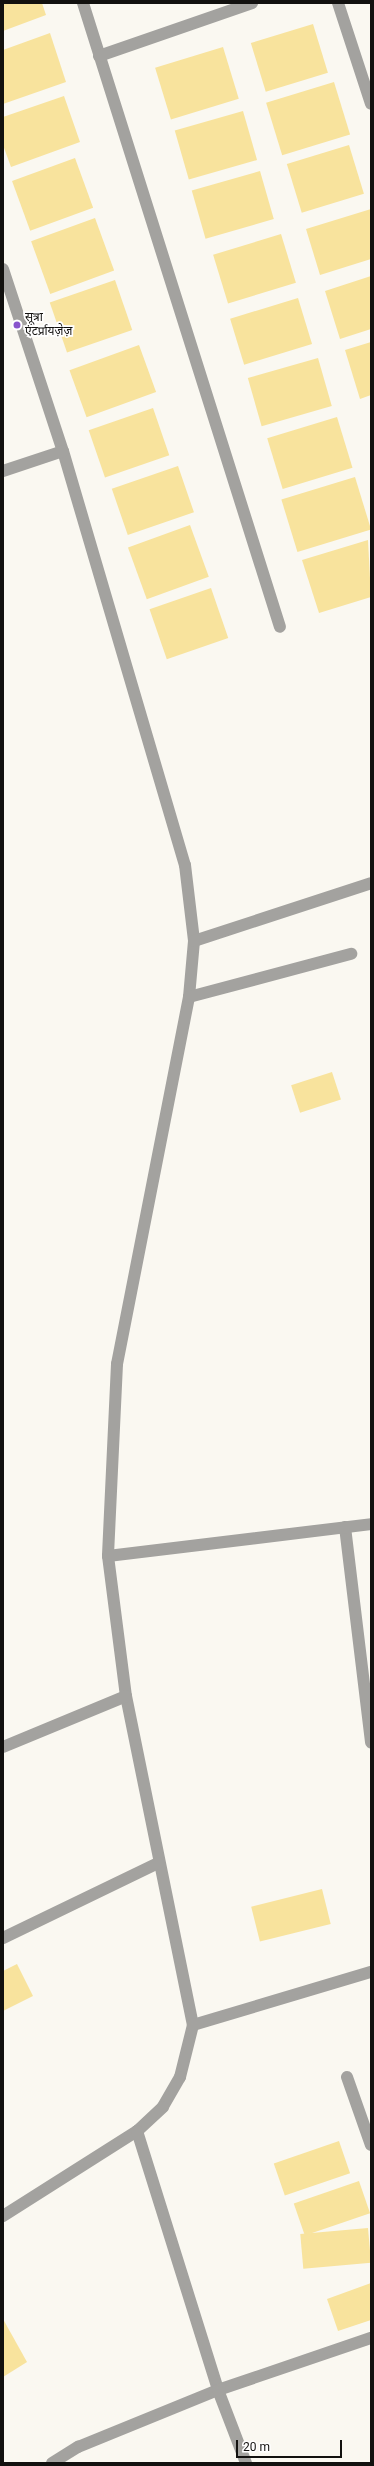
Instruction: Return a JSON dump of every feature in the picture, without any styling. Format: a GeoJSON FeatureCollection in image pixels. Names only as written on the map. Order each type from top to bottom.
{"type":"FeatureCollection","features":[{"type":"Feature","properties":{"kind":"street"},"geometry":{"type":"LineString","coordinates":[[83,3],[280,627]]}},
{"type":"Feature","properties":{"kind":"street"},"geometry":{"type":"LineString","coordinates":[[99,56],[252,3]]}},
{"type":"Feature","properties":{"kind":"street"},"geometry":{"type":"LineString","coordinates":[[338,3],[371,104]]}},
{"type":"Feature","properties":{"kind":"street"},"geometry":{"type":"LineString","coordinates":[[3,269],[63,451],[185,865],[194,941],[189,997],[117,1364],[108,1556],[126,1696],[158,1863],[193,2025],[180,2077],[163,2107],[137,2131],[3,2216]]}},
{"type":"Feature","properties":{"kind":"street"},"geometry":{"type":"LineString","coordinates":[[3,471],[63,451]]}},
{"type":"Feature","properties":{"kind":"street"},"geometry":{"type":"LineString","coordinates":[[194,941],[371,883]]}},
{"type":"Feature","properties":{"kind":"street"},"geometry":{"type":"LineString","coordinates":[[189,997],[351,954]]}},
{"type":"Feature","properties":{"kind":"street"},"geometry":{"type":"LineString","coordinates":[[108,1556],[371,1524]]}},
{"type":"Feature","properties":{"kind":"street"},"geometry":{"type":"LineString","coordinates":[[345,1527],[371,1742]]}},
{"type":"Feature","properties":{"kind":"street"},"geometry":{"type":"LineString","coordinates":[[3,1748],[126,1696]]}},
{"type":"Feature","properties":{"kind":"street"},"geometry":{"type":"LineString","coordinates":[[3,1938],[158,1863]]}},
{"type":"Feature","properties":{"kind":"street"},"geometry":{"type":"LineString","coordinates":[[193,2025],[371,1972]]}},
{"type":"Feature","properties":{"kind":"street"},"geometry":{"type":"LineString","coordinates":[[347,2077],[371,2145]]}},
{"type":"Feature","properties":{"kind":"street"},"geometry":{"type":"LineString","coordinates":[[137,2131],[218,2390],[246,2463]]}},
{"type":"Feature","properties":{"kind":"street"},"geometry":{"type":"LineString","coordinates":[[52,2463],[78,2447],[218,2390],[371,2338]]}},
{"type":"Feature","properties":{"kind":"building"},"geometry":{"type":"Polygon","coordinates":[[[3,3],[42,3],[46,15],[3,31],[3,3]]]}},
{"type":"Feature","properties":{"kind":"building"},"geometry":{"type":"Polygon","coordinates":[[[313,24],[328,73],[266,92],[251,43],[313,24]]]}},
{"type":"Feature","properties":{"kind":"building"},"geometry":{"type":"Polygon","coordinates":[[[50,33],[66,82],[3,104],[3,50],[50,33]]]}},
{"type":"Feature","properties":{"kind":"building"},"geometry":{"type":"Polygon","coordinates":[[[223,47],[239,99],[171,119],[155,68],[223,47]]]}},
{"type":"Feature","properties":{"kind":"building"},"geometry":{"type":"Polygon","coordinates":[[[334,82],[350,135],[282,155],[266,103],[334,82]]]}},
{"type":"Feature","properties":{"kind":"building"},"geometry":{"type":"Polygon","coordinates":[[[64,96],[80,142],[11,167],[3,145],[3,117],[64,96]]]}},
{"type":"Feature","properties":{"kind":"building"},"geometry":{"type":"Polygon","coordinates":[[[243,111],[257,160],[189,180],[175,131],[243,111]]]}},
{"type":"Feature","properties":{"kind":"building"},"geometry":{"type":"Polygon","coordinates":[[[349,145],[364,194],[302,213],[287,164],[349,145]]]}},
{"type":"Feature","properties":{"kind":"building"},"geometry":{"type":"Polygon","coordinates":[[[75,158],[93,208],[30,231],[12,181],[75,158]]]}},
{"type":"Feature","properties":{"kind":"building"},"geometry":{"type":"Polygon","coordinates":[[[260,171],[274,219],[206,239],[192,191],[260,171]]]}},
{"type":"Feature","properties":{"kind":"building"},"geometry":{"type":"Polygon","coordinates":[[[371,209],[371,259],[320,275],[306,229],[371,209]]]}},
{"type":"Feature","properties":{"kind":"building"},"geometry":{"type":"Polygon","coordinates":[[[95,218],[114,271],[50,294],[31,241],[95,218]]]}},
{"type":"Feature","properties":{"kind":"building"},"geometry":{"type":"Polygon","coordinates":[[[281,234],[296,283],[228,304],[213,255],[281,234]]]}},
{"type":"Feature","properties":{"kind":"building"},"geometry":{"type":"Polygon","coordinates":[[[371,276],[371,329],[340,339],[325,291],[371,276]]]}},
{"type":"Feature","properties":{"kind":"building"},"geometry":{"type":"Polygon","coordinates":[[[115,280],[132,330],[67,353],[50,302],[115,280]]]}},
{"type":"Feature","properties":{"kind":"building"},"geometry":{"type":"Polygon","coordinates":[[[298,298],[312,344],[244,365],[230,319],[298,298]]]}},
{"type":"Feature","properties":{"kind":"building"},"geometry":{"type":"Polygon","coordinates":[[[371,342],[371,395],[360,399],[345,350],[371,342]]]}},
{"type":"Feature","properties":{"kind":"building"},"geometry":{"type":"Polygon","coordinates":[[[139,345],[156,392],[87,417],[69,370],[139,345]]]}},
{"type":"Feature","properties":{"kind":"building"},"geometry":{"type":"Polygon","coordinates":[[[318,358],[332,406],[262,426],[248,378],[318,358]]]}},
{"type":"Feature","properties":{"kind":"building"},"geometry":{"type":"Polygon","coordinates":[[[153,408],[169,455],[105,477],[89,430],[153,408]]]}},
{"type":"Feature","properties":{"kind":"building"},"geometry":{"type":"Polygon","coordinates":[[[337,417],[352,468],[283,489],[267,438],[337,417]]]}},
{"type":"Feature","properties":{"kind":"building"},"geometry":{"type":"Polygon","coordinates":[[[178,466],[194,512],[128,535],[112,489],[178,466]]]}},
{"type":"Feature","properties":{"kind":"building"},"geometry":{"type":"Polygon","coordinates":[[[355,477],[371,530],[297,552],[281,500],[355,477]]]}},
{"type":"Feature","properties":{"kind":"building"},"geometry":{"type":"Polygon","coordinates":[[[190,525],[209,577],[147,599],[128,548],[190,525]]]}},
{"type":"Feature","properties":{"kind":"building"},"geometry":{"type":"Polygon","coordinates":[[[368,540],[371,597],[319,613],[302,560],[368,540]]]}},
{"type":"Feature","properties":{"kind":"building"},"geometry":{"type":"Polygon","coordinates":[[[211,588],[228,638],[167,659],[150,609],[211,588]]]}},
{"type":"Feature","properties":{"kind":"building"},"geometry":{"type":"Polygon","coordinates":[[[332,1072],[341,1100],[300,1113],[291,1085],[332,1072]]]}},
{"type":"Feature","properties":{"kind":"building"},"geometry":{"type":"Polygon","coordinates":[[[322,1889],[331,1924],[260,1942],[251,1907],[322,1889]]]}},
{"type":"Feature","properties":{"kind":"building"},"geometry":{"type":"Polygon","coordinates":[[[17,1964],[33,1996],[3,2011],[3,1971],[17,1964]]]}},
{"type":"Feature","properties":{"kind":"building"},"geometry":{"type":"Polygon","coordinates":[[[339,2141],[350,2173],[285,2196],[274,2163],[339,2141]]]}},
{"type":"Feature","properties":{"kind":"building"},"geometry":{"type":"Polygon","coordinates":[[[359,2181],[370,2213],[305,2236],[294,2203],[359,2181]]]}},
{"type":"Feature","properties":{"kind":"building"},"geometry":{"type":"Polygon","coordinates":[[[368,2228],[371,2263],[303,2269],[300,2234],[368,2228]]]}},
{"type":"Feature","properties":{"kind":"building"},"geometry":{"type":"Polygon","coordinates":[[[371,2283],[371,2320],[338,2331],[327,2299],[371,2283]]]}},
{"type":"Feature","properties":{"kind":"building"},"geometry":{"type":"Polygon","coordinates":[[[3,2319],[27,2362],[3,2377],[3,2319]]]}},
{"type":"Feature","properties":{"kind":"place","name":"सूत्रा एंटर्प्रायज़ेज़"},"geometry":{"type":"Point","coordinates":[17,325]}}]}
